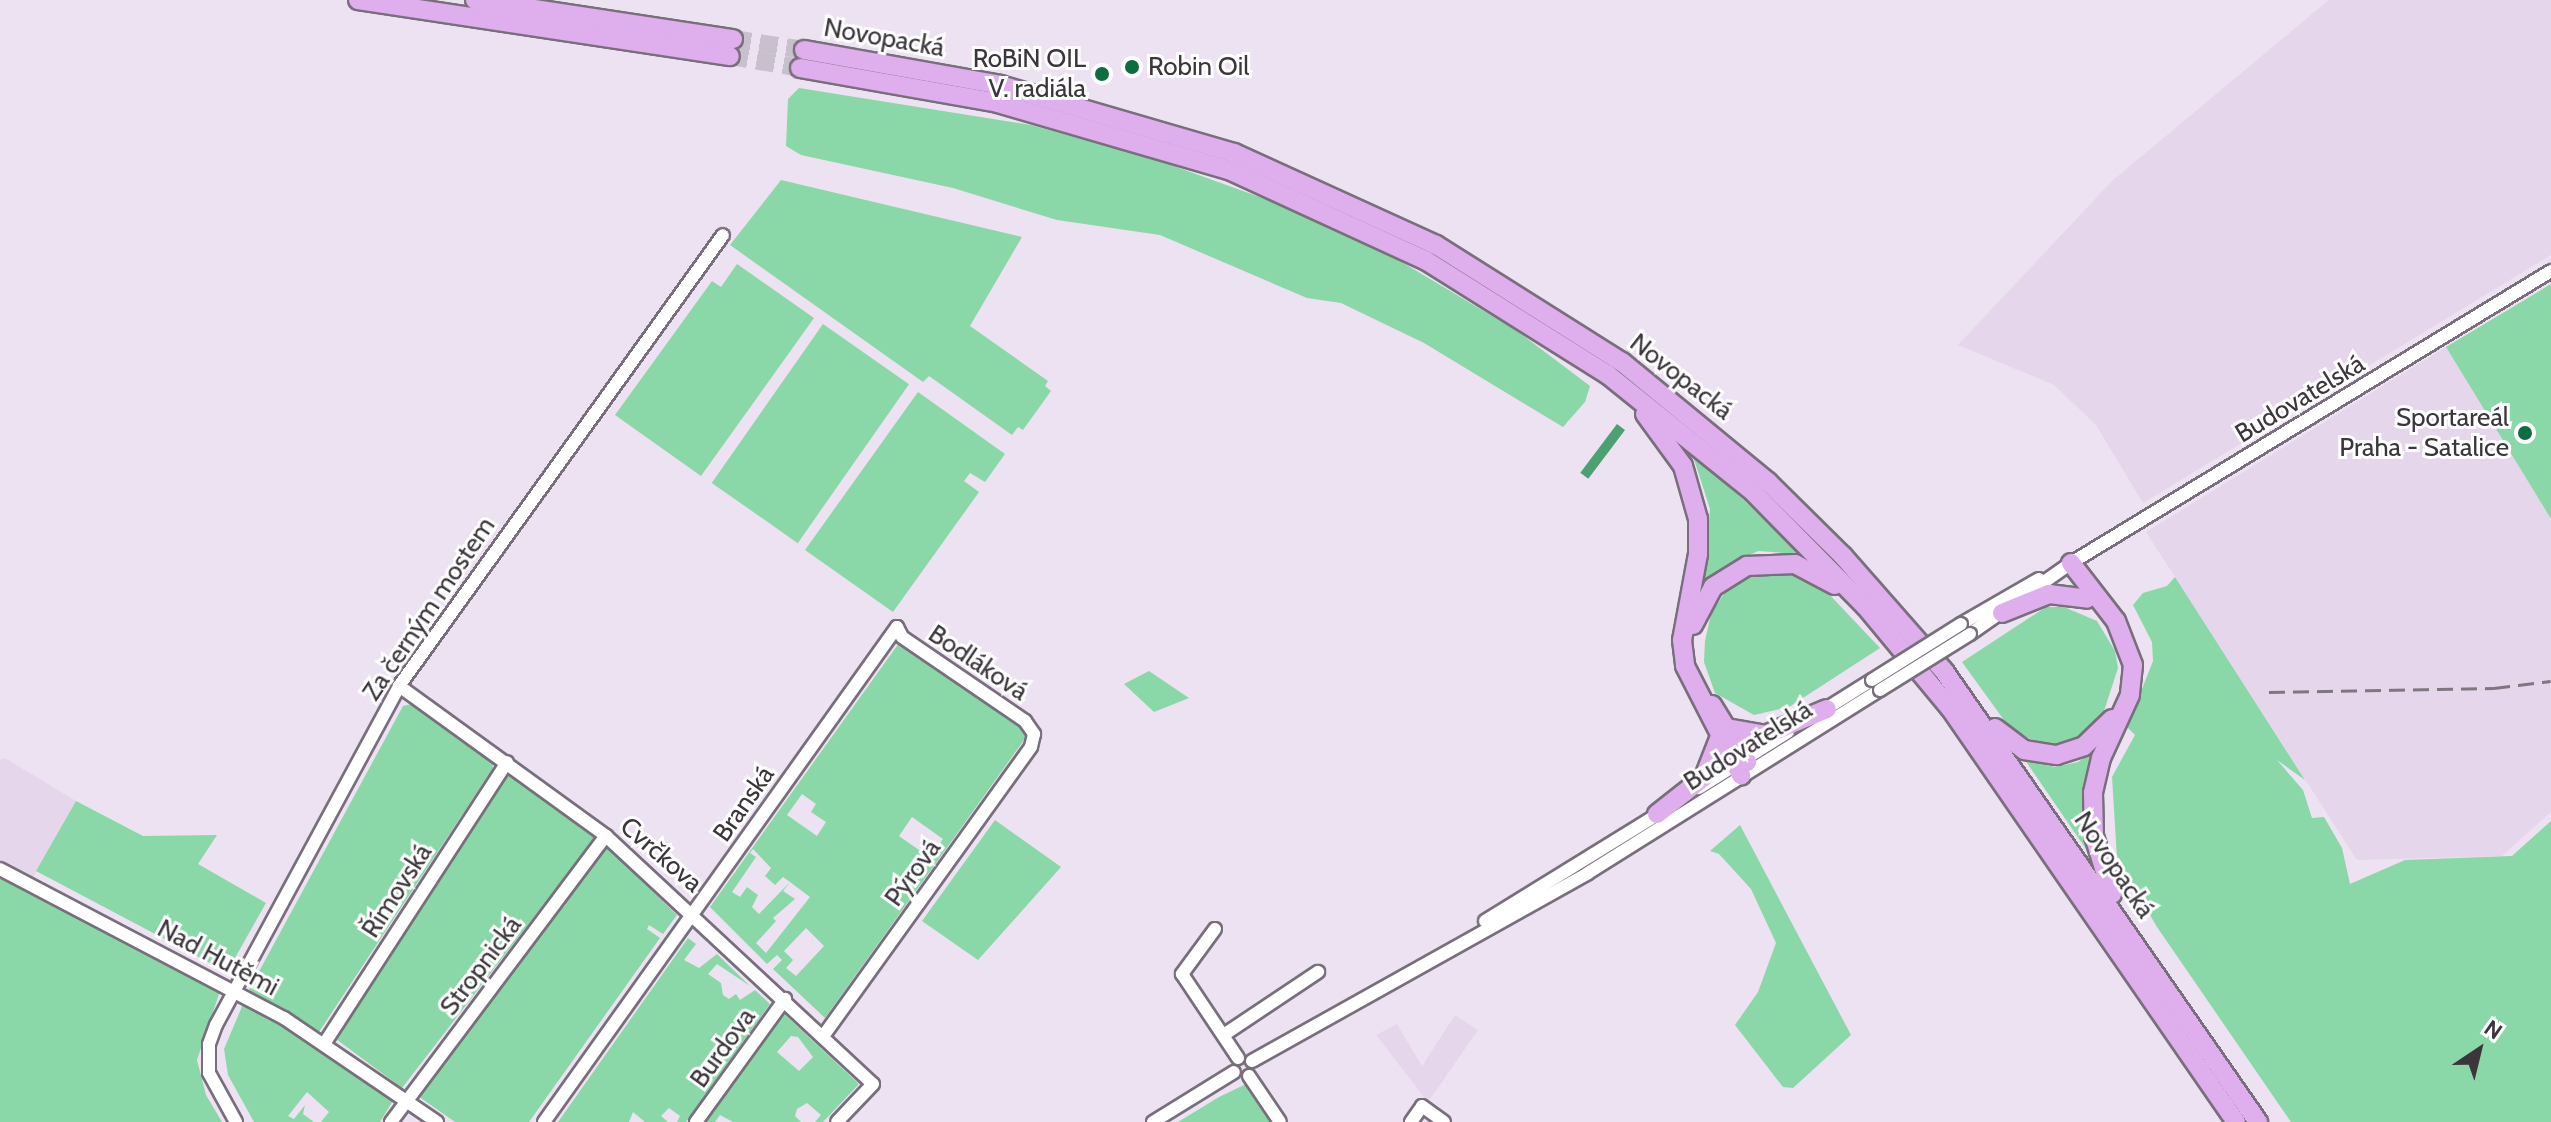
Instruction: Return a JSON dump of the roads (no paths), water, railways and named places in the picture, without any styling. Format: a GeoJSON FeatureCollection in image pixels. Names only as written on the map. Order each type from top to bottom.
{"type":"FeatureCollection","features":[{"type":"Feature","properties":{"kind":"highway"},"geometry":{"type":"LineString","coordinates":[[358,0],[731,48],[475,0]]}},
{"type":"Feature","properties":{"kind":"highway","name":"Novopacká"},"geometry":{"type":"LineString","coordinates":[[2236,1122],[1958,720],[1866,607],[1753,492],[1607,374],[1425,260],[1229,170],[998,103],[802,59],[1000,85],[1168,130],[1307,182],[1436,245],[1567,324],[1720,440],[1843,556],[1963,697],[2258,1122]]}},
{"type":"Feature","properties":{"kind":"highway"},"geometry":{"type":"LineString","coordinates":[[1607,374],[1667,438],[1689,479],[1699,543],[1683,656],[1743,767]]}},
{"type":"Feature","properties":{"kind":"highway"},"geometry":{"type":"LineString","coordinates":[[1657,814],[1704,777],[1723,734],[1697,680],[1690,653],[1696,613],[1713,587],[1747,566],[1785,562],[1816,571],[1866,607]]}},
{"type":"Feature","properties":{"kind":"highway"},"geometry":{"type":"LineString","coordinates":[[1963,697],[2024,750],[2057,755],[2091,741],[2120,703],[2125,668],[2114,629],[2087,599],[2071,563]]}},
{"type":"Feature","properties":{"kind":"highway"},"geometry":{"type":"LineString","coordinates":[[2071,563],[2116,621],[2133,665],[2126,708],[2096,775],[2092,811],[2100,864],[2134,941]]}},
{"type":"Feature","properties":{"kind":"highway"},"geometry":{"type":"LineString","coordinates":[[2002,613],[2049,594],[2087,599]]}},
{"type":"Feature","properties":{"kind":"highway"},"geometry":{"type":"LineString","coordinates":[[1723,734],[1772,734],[1827,709]]}},
{"type":"Feature","properties":{"kind":"street","name":"Za černým mostem"},"geometry":{"type":"LineString","coordinates":[[236,1122],[216,1089],[208,1060],[213,1034],[233,989],[399,686],[723,235]]}},
{"type":"Feature","properties":{"kind":"street","name":"Budovatelská"},"geometry":{"type":"LineString","coordinates":[[1252,1061],[1439,952],[1657,814],[1743,767],[2551,271]]}},
{"type":"Feature","properties":{"kind":"street","name":"Budovatelská"},"geometry":{"type":"LineString","coordinates":[[1966,629],[2002,613],[2071,563]]}},
{"type":"Feature","properties":{"kind":"street","name":"Bodláková"},"geometry":{"type":"LineString","coordinates":[[897,627],[902,637],[1025,721],[1034,734]]}},
{"type":"Feature","properties":{"kind":"street","name":"Branská"},"geometry":{"type":"LineString","coordinates":[[544,1122],[897,627]]}},
{"type":"Feature","properties":{"kind":"street","name":"Budovatelská"},"geometry":{"type":"LineString","coordinates":[[1439,952],[1588,873],[1827,709],[1876,685]]}},
{"type":"Feature","properties":{"kind":"street","name":"Cvrčkova"},"geometry":{"type":"LineString","coordinates":[[399,686],[606,836],[694,913],[873,1084],[837,1122]]}},
{"type":"Feature","properties":{"kind":"street","name":"Pýrová"},"geometry":{"type":"LineString","coordinates":[[823,1036],[1031,747],[1034,734]]}},
{"type":"Feature","properties":{"kind":"street","name":"Římovská"},"geometry":{"type":"LineString","coordinates":[[324,1044],[507,762]]}},
{"type":"Feature","properties":{"kind":"street","name":"Stropnická"},"geometry":{"type":"LineString","coordinates":[[391,1122],[606,836]]}},
{"type":"Feature","properties":{"kind":"street","name":"Nad Hutěmi"},"geometry":{"type":"LineString","coordinates":[[0,869],[233,989],[324,1044],[437,1122]]}},
{"type":"Feature","properties":{"kind":"street"},"geometry":{"type":"LineString","coordinates":[[1153,1122],[1234,1072],[1238,1058],[1225,1034],[1182,974],[1215,929]]}},
{"type":"Feature","properties":{"kind":"street"},"geometry":{"type":"LineString","coordinates":[[1225,1034],[1318,972]]}},
{"type":"Feature","properties":{"kind":"street","name":"Burdova"},"geometry":{"type":"LineString","coordinates":[[696,1122],[785,999]]}},
{"type":"Feature","properties":{"kind":"street"},"geometry":{"type":"LineString","coordinates":[[1238,1058],[1252,1061],[1249,1076]]}},
{"type":"Feature","properties":{"kind":"street"},"geometry":{"type":"LineString","coordinates":[[1234,1072],[1249,1076],[1280,1122]]}},
{"type":"Feature","properties":{"kind":"street"},"geometry":{"type":"LineString","coordinates":[[1411,1122],[1422,1106],[1444,1122]]}},
{"type":"Feature","properties":{"kind":"tunnel"},"geometry":{"type":"LineString","coordinates":[[733,39],[804,50]]}},
{"type":"Feature","properties":{"kind":"tunnel"},"geometry":{"type":"LineString","coordinates":[[730,56],[800,68]]}},
{"type":"Feature","properties":{"kind":"railway"},"geometry":{"type":"LineString","coordinates":[[2269,692],[2494,688],[2551,681]]}},
{"type":"Feature","properties":{"kind":"place","name":"Robin Oil"},"geometry":{"type":"Point","coordinates":[1132,67]}},
{"type":"Feature","properties":{"kind":"place","name":"RoBiN OIL V. radiála"},"geometry":{"type":"Point","coordinates":[1102,74]}},
{"type":"Feature","properties":{"kind":"place","name":"Sportareál Praha - Satalice"},"geometry":{"type":"Point","coordinates":[2525,433]}}]}
